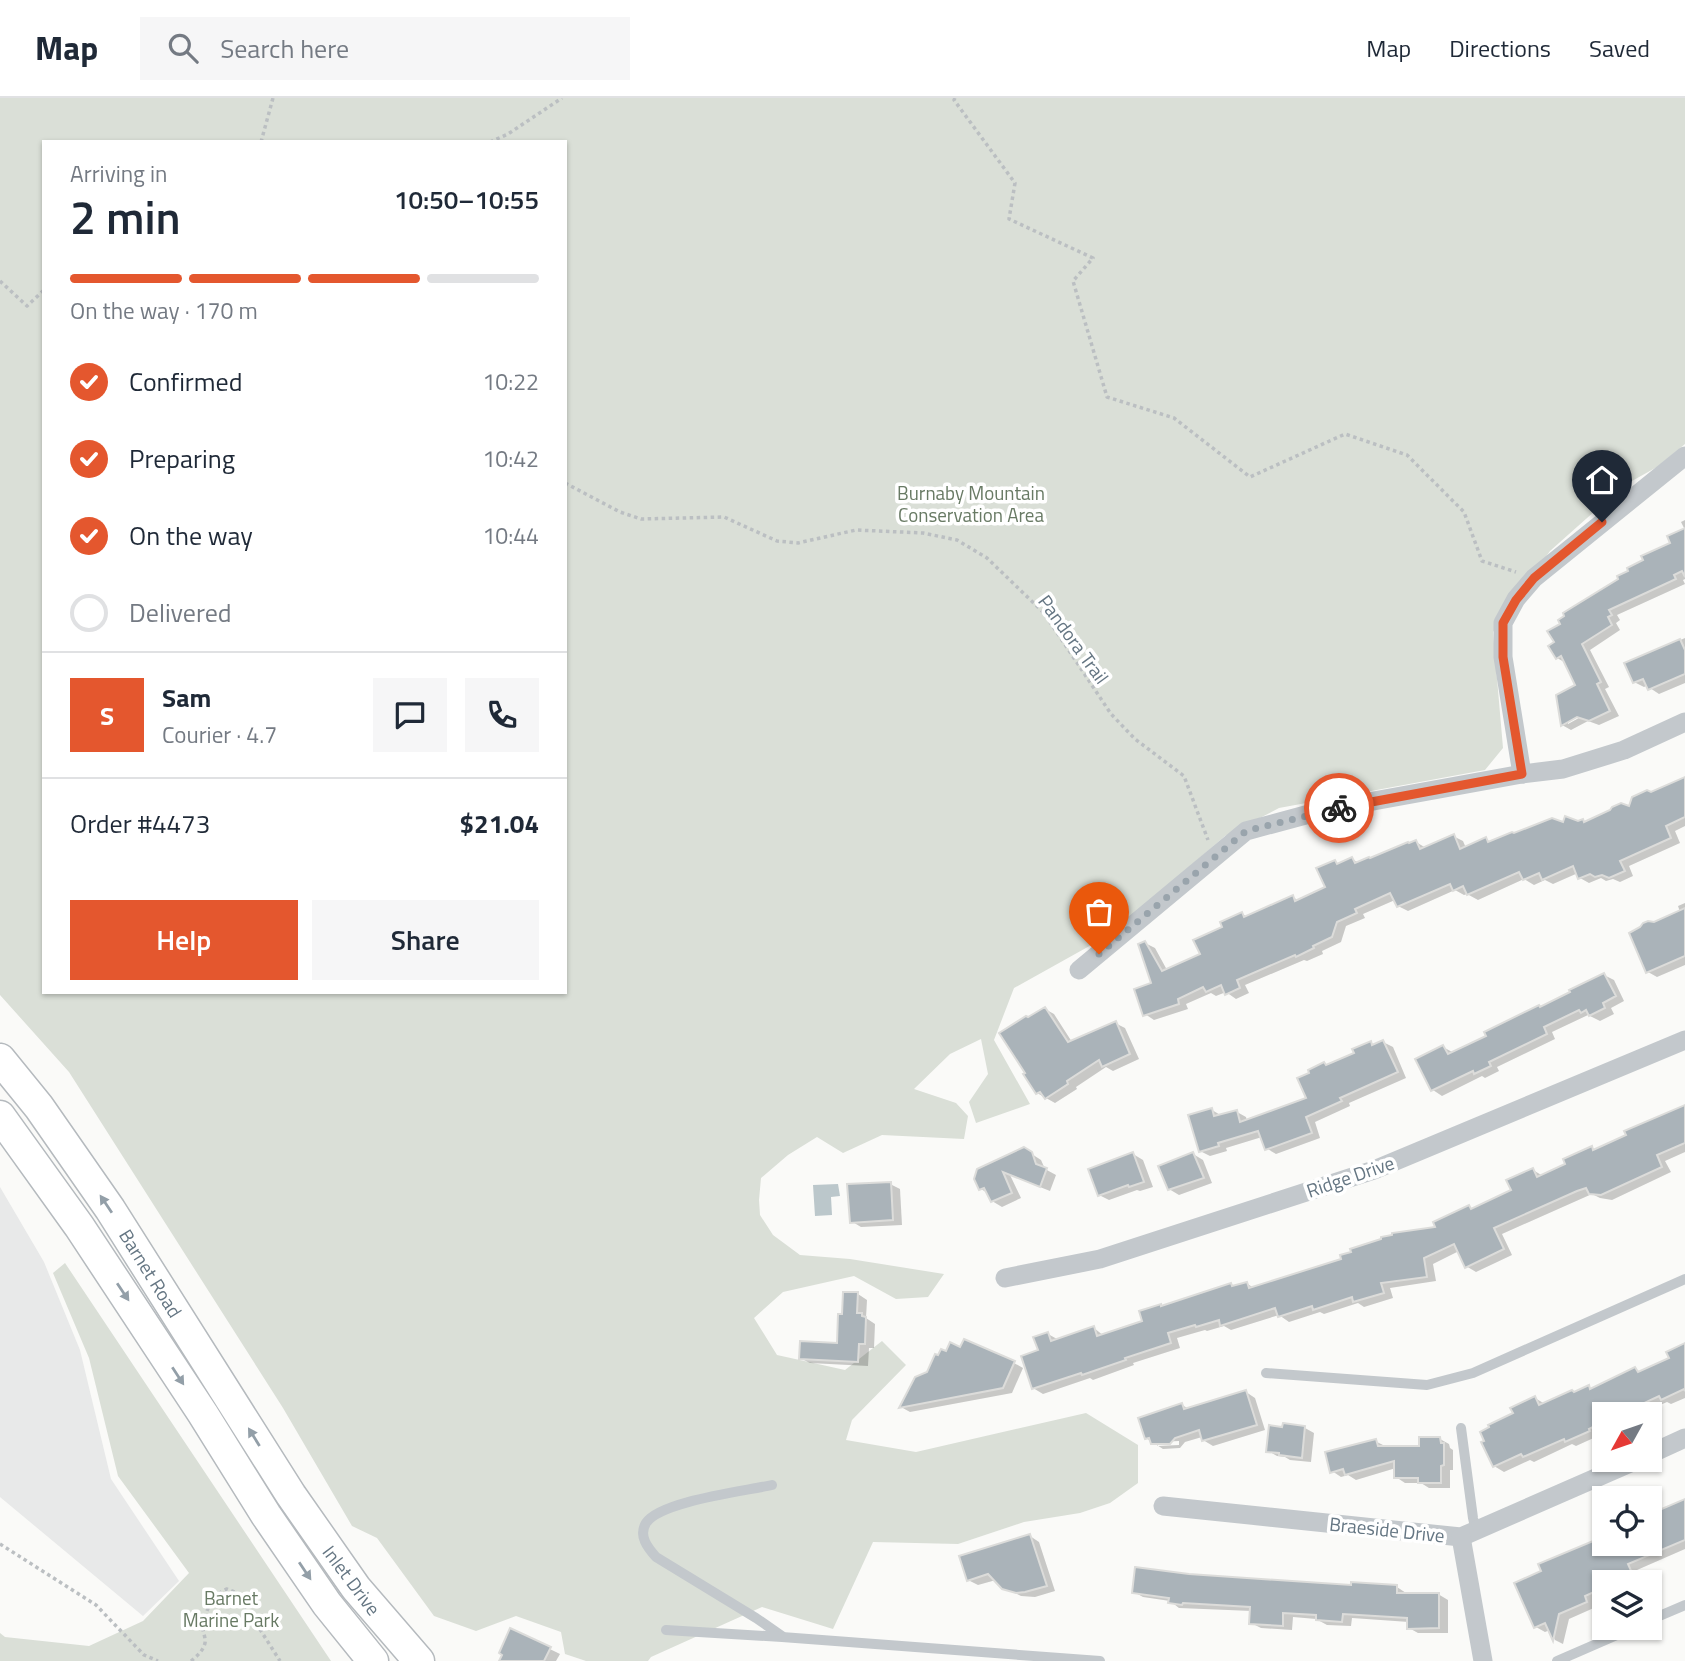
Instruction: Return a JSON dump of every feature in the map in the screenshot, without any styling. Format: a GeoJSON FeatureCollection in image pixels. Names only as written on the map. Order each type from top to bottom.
{"type":"FeatureCollection","features":[{"type":"Feature","properties":{"kind":"main road","name":"Barnet Road"},"geometry":{"type":"LineString","coordinates":[[0,1059],[39,1107],[110,1209],[290,1495]]}},
{"type":"Feature","properties":{"kind":"main road","name":"Barnet Road"},"geometry":{"type":"LineString","coordinates":[[0,1116],[103,1261],[267,1515]]}},
{"type":"Feature","properties":{"kind":"main road","name":"Inlet Drive"},"geometry":{"type":"LineString","coordinates":[[290,1495],[356,1588],[419,1661]]}},
{"type":"Feature","properties":{"kind":"main road","name":"Inlet Drive"},"geometry":{"type":"LineString","coordinates":[[267,1515],[327,1604],[373,1661]]}},
{"type":"Feature","properties":{"kind":"street"},"geometry":{"type":"LineString","coordinates":[[1522,774],[1503,657],[1503,623],[1516,600],[1534,578],[1685,456]]}},
{"type":"Feature","properties":{"kind":"street"},"geometry":{"type":"LineString","coordinates":[[1079,970],[1246,831],[1324,810],[1563,769],[1624,750],[1685,722]]}},
{"type":"Feature","properties":{"kind":"street","name":"Ridge Drive"},"geometry":{"type":"LineString","coordinates":[[1004,1278],[1100,1259],[1374,1170],[1685,1040]]}},
{"type":"Feature","properties":{"kind":"street"},"geometry":{"type":"LineString","coordinates":[[1662,1449],[1685,1438]]}},
{"type":"Feature","properties":{"kind":"street","name":"Braeside Drive"},"geometry":{"type":"LineString","coordinates":[[1163,1506],[1469,1534],[1610,1472]]}},
{"type":"Feature","properties":{"kind":"street"},"geometry":{"type":"LineString","coordinates":[[1469,1534],[1483,1661]]}},
{"type":"Feature","properties":{"kind":"lane"},"geometry":{"type":"LineString","coordinates":[[1266,1373],[1427,1385],[1473,1373],[1685,1279]]}},
{"type":"Feature","properties":{"kind":"lane"},"geometry":{"type":"LineString","coordinates":[[1461,1428],[1473,1518],[1469,1534]]}},
{"type":"Feature","properties":{"kind":"lane"},"geometry":{"type":"LineString","coordinates":[[772,1485],[668,1508],[653,1516],[645,1525],[643,1536],[647,1547],[656,1558],[756,1618],[782,1637]]}},
{"type":"Feature","properties":{"kind":"lane"},"geometry":{"type":"LineString","coordinates":[[1662,1615],[1685,1605]]}},
{"type":"Feature","properties":{"kind":"lane"},"geometry":{"type":"LineString","coordinates":[[666,1630],[1100,1661]]}},
{"type":"Feature","properties":{"kind":"lane"},"geometry":{"type":"LineString","coordinates":[[1557,1661],[1605,1640]]}},
{"type":"Feature","properties":{"kind":"path"},"geometry":{"type":"LineString","coordinates":[[262,140],[273,98]]}},
{"type":"Feature","properties":{"kind":"path"},"geometry":{"type":"LineString","coordinates":[[494,140],[562,98]]}},
{"type":"Feature","properties":{"kind":"path"},"geometry":{"type":"LineString","coordinates":[[955,98],[1015,183],[1009,219],[1093,258],[1073,281],[1107,397],[1174,418],[1250,477],[1345,434],[1407,455],[1464,512],[1482,561],[1534,578]]}},
{"type":"Feature","properties":{"kind":"path"},"geometry":{"type":"LineString","coordinates":[[0,281],[27,306],[42,292]]}},
{"type":"Feature","properties":{"kind":"path","name":"Pandora Trail"},"geometry":{"type":"LineString","coordinates":[[567,484],[620,512],[640,519],[724,517],[777,541],[798,543],[856,530],[923,533],[957,540],[987,558],[1044,613],[1111,714],[1135,738],[1184,776],[1215,858]]}},
{"type":"Feature","properties":{"kind":"path"},"geometry":{"type":"LineString","coordinates":[[0,1544],[96,1605],[144,1655],[158,1661]]}},
{"type":"Feature","properties":{"kind":"path"},"geometry":{"type":"LineString","coordinates":[[191,1661],[200,1654],[205,1641],[202,1628],[208,1608],[219,1592],[227,1589],[237,1593],[279,1661]]}},
{"type":"Feature","properties":{"kind":"shaded area"},"geometry":{"type":"Polygon","coordinates":[[[838,1184],[840,1196],[831,1197],[832,1215],[815,1216],[813,1185],[838,1184]]]}},
{"type":"Feature","properties":{"kind":"shaded area"},"geometry":{"type":"Polygon","coordinates":[[[0,1187],[44,1262],[80,1350],[111,1479],[179,1581],[143,1616],[0,1497],[0,1187]]]}},
{"type":"Feature","properties":{"kind":"green space","name":"Burnaby Mountain Conservation Area"},"geometry":{"type":"Polygon","coordinates":[[[0,98],[1685,98],[1685,444],[1657,467],[1623,486],[1550,551],[1493,632],[1503,748],[1485,770],[1279,808],[1225,836],[1111,934],[1014,988],[994,1040],[1030,1104],[976,1123],[969,1102],[988,1074],[981,1039],[950,1054],[914,1089],[956,1103],[968,1116],[964,1139],[882,1135],[843,1153],[817,1137],[788,1155],[761,1178],[760,1215],[773,1235],[800,1255],[850,1259],[944,1274],[928,1297],[896,1299],[854,1276],[783,1292],[754,1318],[777,1355],[845,1370],[882,1341],[906,1365],[852,1420],[846,1440],[916,1452],[1086,1413],[1138,1445],[1138,1483],[1110,1503],[1080,1513],[1024,1522],[958,1544],[873,1542],[833,1629],[762,1607],[651,1657],[648,1661],[586,1661],[565,1654],[561,1632],[516,1616],[476,1631],[434,1616],[377,1538],[352,1526],[283,1408],[69,1072],[0,995],[0,98]]]}},
{"type":"Feature","properties":{"kind":"green space","name":"Barnet Marine Park"},"geometry":{"type":"Polygon","coordinates":[[[65,1263],[331,1661],[0,1661],[0,1633],[5,1637],[89,1646],[143,1621],[189,1573],[118,1476],[89,1358],[53,1273],[65,1263]]]}},
{"type":"Feature","properties":{"kind":"building"},"geometry":{"type":"Polygon","coordinates":[[[1685,528],[1685,577],[1682,571],[1674,575],[1676,579],[1609,610],[1612,615],[1608,617],[1612,625],[1582,644],[1601,682],[1597,684],[1610,711],[1589,721],[1577,717],[1561,726],[1556,695],[1575,685],[1561,656],[1556,659],[1548,646],[1554,642],[1547,631],[1560,624],[1558,620],[1564,616],[1563,613],[1618,579],[1617,576],[1628,571],[1627,568],[1643,560],[1641,556],[1670,543],[1667,536],[1685,528]]]}},
{"type":"Feature","properties":{"kind":"building"},"geometry":{"type":"Polygon","coordinates":[[[1680,639],[1685,650],[1685,674],[1648,690],[1643,679],[1633,683],[1624,663],[1680,639]]]}},
{"type":"Feature","properties":{"kind":"building"},"geometry":{"type":"Polygon","coordinates":[[[1685,777],[1685,817],[1666,826],[1671,838],[1620,861],[1625,871],[1609,878],[1590,874],[1578,879],[1573,866],[1542,880],[1539,873],[1523,880],[1519,872],[1467,895],[1463,886],[1453,891],[1450,884],[1397,907],[1390,893],[1355,909],[1357,913],[1337,922],[1332,937],[1313,946],[1314,948],[1237,980],[1240,988],[1225,995],[1221,985],[1206,992],[1203,987],[1178,999],[1179,1004],[1143,1016],[1134,989],[1151,983],[1138,944],[1145,941],[1162,971],[1200,954],[1193,940],[1222,927],[1220,922],[1242,912],[1244,917],[1293,895],[1295,901],[1325,887],[1316,868],[1335,860],[1337,864],[1352,857],[1355,863],[1416,840],[1420,849],[1454,834],[1460,849],[1486,837],[1488,842],[1552,818],[1563,822],[1565,816],[1578,821],[1583,819],[1584,822],[1621,803],[1629,806],[1632,797],[1685,777]]]}},
{"type":"Feature","properties":{"kind":"building"},"geometry":{"type":"Polygon","coordinates":[[[1685,908],[1685,956],[1646,973],[1629,933],[1643,923],[1654,922],[1685,908]]]}},
{"type":"Feature","properties":{"kind":"building"},"geometry":{"type":"Polygon","coordinates":[[[1604,973],[1616,996],[1603,1003],[1605,1008],[1589,1016],[1586,1010],[1581,1013],[1579,1010],[1544,1027],[1547,1034],[1489,1062],[1491,1066],[1474,1074],[1473,1071],[1431,1091],[1415,1059],[1443,1045],[1448,1054],[1486,1036],[1484,1032],[1539,1005],[1540,1007],[1604,973]]]}},
{"type":"Feature","properties":{"kind":"building"},"geometry":{"type":"Polygon","coordinates":[[[1045,1007],[1068,1042],[1116,1021],[1130,1054],[1102,1067],[1099,1060],[1045,1099],[1040,1092],[1036,1094],[999,1033],[1045,1007]]]}},
{"type":"Feature","properties":{"kind":"building"},"geometry":{"type":"Polygon","coordinates":[[[1383,1040],[1398,1072],[1340,1098],[1342,1101],[1306,1117],[1312,1133],[1265,1150],[1258,1131],[1218,1143],[1219,1146],[1199,1152],[1188,1115],[1212,1108],[1214,1116],[1237,1110],[1240,1122],[1306,1098],[1297,1078],[1324,1062],[1326,1065],[1354,1053],[1352,1049],[1371,1041],[1372,1045],[1383,1040]]]}},
{"type":"Feature","properties":{"kind":"building"},"geometry":{"type":"Polygon","coordinates":[[[1685,1105],[1685,1143],[1657,1155],[1662,1167],[1601,1195],[1589,1194],[1586,1188],[1577,1191],[1494,1228],[1504,1249],[1465,1268],[1454,1244],[1424,1258],[1427,1277],[1381,1283],[1384,1293],[1353,1302],[1352,1297],[1313,1310],[1312,1306],[1278,1317],[1275,1308],[1220,1326],[1219,1320],[1196,1327],[1195,1325],[1168,1333],[1171,1343],[1082,1375],[1081,1373],[1032,1389],[1021,1356],[1038,1350],[1033,1337],[1048,1332],[1051,1341],[1094,1326],[1097,1336],[1142,1321],[1139,1311],[1231,1283],[1232,1286],[1247,1282],[1249,1288],[1341,1259],[1340,1255],[1351,1252],[1350,1249],[1392,1233],[1435,1227],[1433,1222],[1469,1205],[1471,1209],[1511,1190],[1506,1180],[1533,1168],[1537,1177],[1565,1164],[1563,1159],[1592,1146],[1593,1150],[1626,1135],[1624,1131],[1685,1105]]]}},
{"type":"Feature","properties":{"kind":"building"},"geometry":{"type":"Polygon","coordinates":[[[1024,1147],[1032,1152],[1036,1164],[1047,1168],[1040,1187],[1003,1172],[1012,1193],[991,1202],[984,1188],[979,1190],[974,1179],[977,1169],[1024,1147]]]}},
{"type":"Feature","properties":{"kind":"building"},"geometry":{"type":"Polygon","coordinates":[[[1133,1152],[1144,1182],[1098,1196],[1088,1169],[1133,1152]]]}},
{"type":"Feature","properties":{"kind":"building"},"geometry":{"type":"Polygon","coordinates":[[[1193,1152],[1204,1178],[1168,1190],[1158,1166],[1193,1152]]]}},
{"type":"Feature","properties":{"kind":"building"},"geometry":{"type":"Polygon","coordinates":[[[891,1182],[893,1220],[850,1223],[847,1184],[891,1182]]]}},
{"type":"Feature","properties":{"kind":"building"},"geometry":{"type":"Polygon","coordinates":[[[843,1292],[858,1292],[857,1313],[866,1317],[865,1344],[859,1344],[858,1362],[799,1359],[800,1341],[837,1343],[838,1314],[842,1314],[843,1292]]]}},
{"type":"Feature","properties":{"kind":"building"},"geometry":{"type":"Polygon","coordinates":[[[964,1339],[1015,1361],[1003,1388],[899,1408],[915,1377],[927,1372],[935,1354],[938,1355],[941,1349],[946,1351],[950,1342],[960,1347],[964,1339]]]}},
{"type":"Feature","properties":{"kind":"building"},"geometry":{"type":"Polygon","coordinates":[[[1685,1343],[1685,1391],[1684,1389],[1661,1400],[1659,1396],[1646,1402],[1592,1402],[1590,1431],[1523,1457],[1521,1454],[1493,1467],[1481,1442],[1484,1441],[1480,1432],[1513,1413],[1510,1408],[1535,1396],[1539,1405],[1572,1390],[1574,1392],[1589,1385],[1590,1389],[1635,1367],[1638,1372],[1669,1358],[1666,1352],[1685,1343]]]}},
{"type":"Feature","properties":{"kind":"building"},"geometry":{"type":"Polygon","coordinates":[[[1246,1390],[1257,1425],[1202,1441],[1199,1430],[1175,1438],[1170,1444],[1151,1444],[1149,1438],[1145,1439],[1138,1418],[1182,1403],[1184,1409],[1246,1390]]]}},
{"type":"Feature","properties":{"kind":"building"},"geometry":{"type":"Polygon","coordinates":[[[1283,1423],[1305,1426],[1302,1458],[1266,1452],[1269,1425],[1282,1427],[1283,1423]]]}},
{"type":"Feature","properties":{"kind":"building"},"geometry":{"type":"Polygon","coordinates":[[[1419,1437],[1440,1437],[1441,1443],[1444,1443],[1441,1483],[1418,1483],[1418,1478],[1394,1478],[1394,1461],[1345,1475],[1343,1469],[1330,1473],[1325,1452],[1376,1439],[1378,1446],[1419,1446],[1419,1437]]]}},
{"type":"Feature","properties":{"kind":"building"},"geometry":{"type":"Polygon","coordinates":[[[1685,1499],[1685,1540],[1662,1550],[1662,1509],[1685,1499]]]}},
{"type":"Feature","properties":{"kind":"building"},"geometry":{"type":"Polygon","coordinates":[[[1030,1534],[1047,1586],[1016,1593],[1002,1589],[988,1574],[967,1581],[959,1556],[1030,1534]]]}},
{"type":"Feature","properties":{"kind":"building"},"geometry":{"type":"Polygon","coordinates":[[[1592,1541],[1592,1556],[1647,1556],[1628,1564],[1631,1570],[1592,1570],[1592,1593],[1585,1596],[1587,1602],[1559,1614],[1553,1641],[1545,1623],[1534,1628],[1514,1583],[1541,1571],[1538,1564],[1592,1541]]]}},
{"type":"Feature","properties":{"kind":"building"},"geometry":{"type":"Polygon","coordinates":[[[1135,1567],[1189,1574],[1351,1585],[1351,1582],[1397,1585],[1397,1593],[1439,1593],[1439,1628],[1407,1629],[1407,1618],[1343,1614],[1342,1622],[1316,1620],[1316,1615],[1283,1613],[1283,1626],[1249,1624],[1250,1607],[1182,1605],[1168,1603],[1169,1598],[1132,1593],[1135,1567]]]}},
{"type":"Feature","properties":{"kind":"building"},"geometry":{"type":"Polygon","coordinates":[[[510,1628],[551,1647],[544,1661],[499,1661],[502,1655],[499,1653],[510,1628]]]}},
{"type":"Feature","properties":{"kind":"way so far"},"geometry":{"type":"LineString","coordinates":[[1099,954],[1246,831],[1339,808]]}},
{"type":"Feature","properties":{"kind":"route"},"geometry":{"type":"LineString","coordinates":[[1339,808],[1522,774],[1503,657],[1503,623],[1516,600],[1534,578],[1602,522]]}}]}
